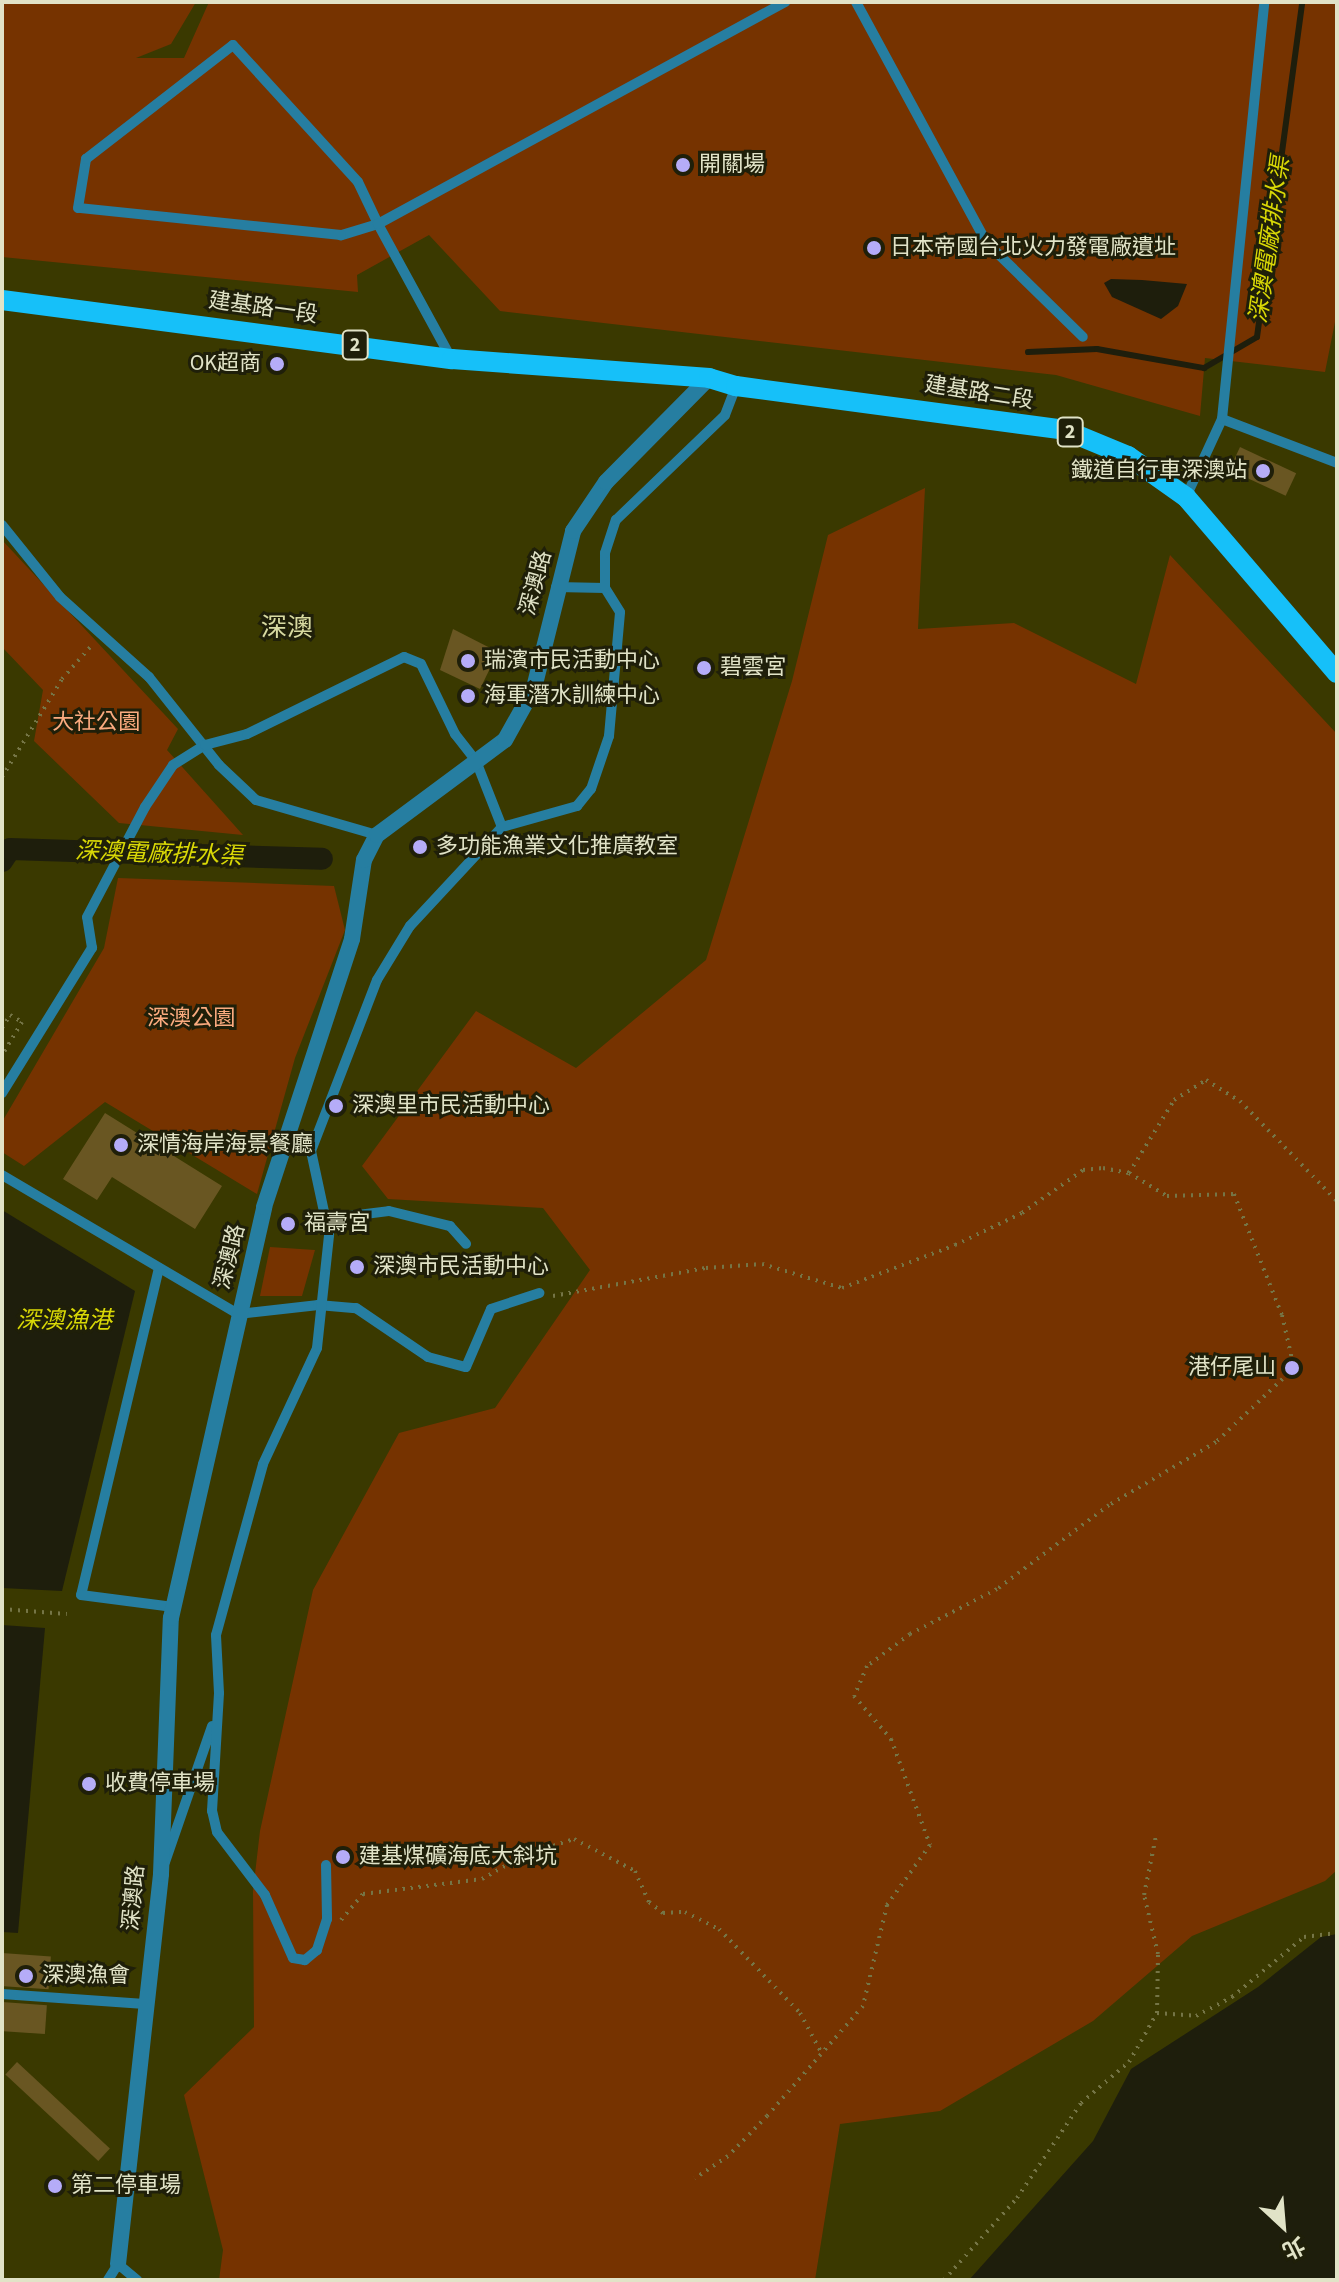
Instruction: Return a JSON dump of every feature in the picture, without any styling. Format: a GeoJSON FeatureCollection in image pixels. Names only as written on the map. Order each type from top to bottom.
{"type":"FeatureCollection","features":[{"type":"Feature","properties":{"kind":"main road","name":"建基路一段"},"geometry":{"type":"LineString","coordinates":[[2,300],[452,359],[709,378]]}},
{"type":"Feature","properties":{"kind":"main road","name":"建基路二段"},"geometry":{"type":"LineString","coordinates":[[709,378],[736,386],[1065,430],[1128,456],[1186,497],[1337,673]]}},
{"type":"Feature","properties":{"kind":"street","name":"深澳路"},"geometry":{"type":"LineString","coordinates":[[118,2264],[161,1874],[173,1607],[264,1207],[352,939],[364,860],[377,835],[505,740],[534,688],[556,587],[573,531],[606,482],[709,378]]}},
{"type":"Feature","properties":{"kind":"lane"},"geometry":{"type":"LineString","coordinates":[[452,359],[378,224],[358,182],[233,45],[86,159],[78,208],[341,235],[378,224],[785,2]]}},
{"type":"Feature","properties":{"kind":"lane"},"geometry":{"type":"LineString","coordinates":[[856,2],[987,243],[1083,337]]}},
{"type":"Feature","properties":{"kind":"lane"},"geometry":{"type":"LineString","coordinates":[[1186,497],[1222,419],[1227,339],[1264,2]]}},
{"type":"Feature","properties":{"kind":"lane"},"geometry":{"type":"LineString","coordinates":[[326,1865],[327,1919],[317,1950],[305,1960],[293,1958],[265,1895],[217,1832],[212,1811],[217,1713],[216,1635],[263,1464],[317,1348],[318,1305],[329,1267],[325,1219],[311,1151],[377,980],[410,926],[502,827],[577,806],[591,789],[609,736],[620,612],[605,588],[605,553],[616,520],[725,415],[736,386]]}},
{"type":"Feature","properties":{"kind":"lane"},"geometry":{"type":"LineString","coordinates":[[1222,419],[1337,463]]}},
{"type":"Feature","properties":{"kind":"lane"},"geometry":{"type":"LineString","coordinates":[[2,525],[60,597],[149,677],[256,800],[377,835]]}},
{"type":"Feature","properties":{"kind":"lane"},"geometry":{"type":"LineString","coordinates":[[556,587],[605,588]]}},
{"type":"Feature","properties":{"kind":"lane"},"geometry":{"type":"LineString","coordinates":[[2,1093],[92,948],[87,917],[102,880],[173,765],[205,745],[247,734],[404,657],[421,664],[455,734],[476,761],[502,827]]}},
{"type":"Feature","properties":{"kind":"lane"},"geometry":{"type":"LineString","coordinates":[[2,1175],[238,1314],[318,1305],[356,1308],[428,1357],[466,1367],[491,1309],[539,1293]]}},
{"type":"Feature","properties":{"kind":"lane"},"geometry":{"type":"LineString","coordinates":[[325,1219],[389,1211],[450,1226],[466,1244]]}},
{"type":"Feature","properties":{"kind":"lane"},"geometry":{"type":"LineString","coordinates":[[159,1268],[81,1595],[173,1607]]}},
{"type":"Feature","properties":{"kind":"lane"},"geometry":{"type":"LineString","coordinates":[[161,1874],[217,1713]]}},
{"type":"Feature","properties":{"kind":"lane"},"geometry":{"type":"LineString","coordinates":[[2,1994],[145,2004]]}},
{"type":"Feature","properties":{"kind":"lane"},"geometry":{"type":"LineString","coordinates":[[118,2264],[137,2280]]}},
{"type":"Feature","properties":{"kind":"lane","name":"深澳路"},"geometry":{"type":"LineString","coordinates":[[108,2280],[118,2264]]}},
{"type":"Feature","properties":{"kind":"path"},"geometry":{"type":"LineString","coordinates":[[2,777],[62,679],[100,636]]}},
{"type":"Feature","properties":{"kind":"path"},"geometry":{"type":"LineString","coordinates":[[2,1028],[10,1015],[22,1022],[2,1055]]}},
{"type":"Feature","properties":{"kind":"path"},"geometry":{"type":"LineString","coordinates":[[1129,1173],[1174,1100],[1206,1080],[1240,1101],[1337,1201]]}},
{"type":"Feature","properties":{"kind":"path"},"geometry":{"type":"LineString","coordinates":[[539,1293],[562,1298],[706,1268],[762,1264],[842,1288],[967,1240],[1022,1213],[1083,1170],[1129,1173],[1167,1196],[1234,1194],[1282,1315],[1294,1368],[1216,1442],[1109,1505],[997,1589],[910,1634],[867,1666],[854,1696],[891,1739],[930,1845],[887,1905],[863,2006],[728,2156],[695,2178]]}},
{"type":"Feature","properties":{"kind":"path"},"geometry":{"type":"LineString","coordinates":[[2,1609],[67,1614]]}},
{"type":"Feature","properties":{"kind":"path"},"geometry":{"type":"LineString","coordinates":[[944,2280],[1017,2198],[1081,2103],[1129,2062],[1157,2013],[1158,1954],[1144,1895],[1156,1836]]}},
{"type":"Feature","properties":{"kind":"path"},"geometry":{"type":"LineString","coordinates":[[317,1950],[363,1894],[482,1879],[523,1856],[574,1839],[635,1871],[649,1902],[663,1913],[685,1912],[719,1929],[800,2013],[821,2052]]}},
{"type":"Feature","properties":{"kind":"path"},"geometry":{"type":"LineString","coordinates":[[1157,2013],[1196,2016],[1232,1997],[1304,1937],[1337,1933]]}},
{"type":"Feature","properties":{"kind":"green space"},"geometry":{"type":"Polygon","coordinates":[[[2,2],[196,2],[171,44],[136,58],[184,58],[209,2],[1337,2],[1337,312],[1325,372],[1205,358],[1200,416],[1056,375],[500,311],[429,235],[357,275],[358,292],[2,257],[2,2]]]}},
{"type":"Feature","properties":{"kind":"green space"},"geometry":{"type":"Polygon","coordinates":[[[925,488],[918,629],[1014,623],[1136,684],[1170,555],[1337,734],[1337,1870],[1325,1881],[1192,1936],[1093,2021],[940,2111],[840,2124],[815,2280],[219,2280],[223,2250],[184,2095],[254,2027],[253,1891],[260,1831],[313,1590],[399,1433],[495,1408],[590,1270],[543,1208],[388,1199],[362,1166],[476,1011],[576,1068],[706,960],[792,681],[828,535],[925,488]]]}},
{"type":"Feature","properties":{"kind":"green space","name":"大社公園"},"geometry":{"type":"Polygon","coordinates":[[[2,540],[178,729],[167,750],[243,835],[119,823],[34,741],[43,690],[2,647],[2,540]]]}},
{"type":"Feature","properties":{"kind":"green space","name":"深澳公園"},"geometry":{"type":"Polygon","coordinates":[[[118,878],[334,886],[345,930],[295,1058],[257,1194],[105,1102],[24,1166],[2,1152],[2,1122],[104,948],[118,878]]]}},
{"type":"Feature","properties":{"kind":"green space"},"geometry":{"type":"Polygon","coordinates":[[[270,1247],[315,1250],[302,1296],[260,1296],[270,1247]]]}},
{"type":"Feature","properties":{"kind":"water"},"geometry":{"type":"Polygon","coordinates":[[[1111,279],[1187,284],[1178,306],[1161,319],[1112,297],[1104,283],[1111,279]]]}},
{"type":"Feature","properties":{"kind":"water","name":"深澳漁港"},"geometry":{"type":"Polygon","coordinates":[[[2,1210],[135,1291],[62,1591],[2,1588],[2,1210]]]}},
{"type":"Feature","properties":{"kind":"water"},"geometry":{"type":"Polygon","coordinates":[[[2,1625],[45,1628],[18,1933],[2,1932],[2,1625]]]}},
{"type":"Feature","properties":{"kind":"water"},"geometry":{"type":"Polygon","coordinates":[[[1337,1934],[1337,2280],[969,2280],[1093,2141],[1131,2069],[1258,1987],[1321,1937],[1337,1934]]]}},
{"type":"Feature","properties":{"kind":"building","name":"鐵道自行車深澳站"},"geometry":{"type":"Polygon","coordinates":[[[1240,447],[1296,473],[1286,496],[1229,470],[1240,447]]]}},
{"type":"Feature","properties":{"kind":"building","name":"瑞濱市民活動中心"},"geometry":{"type":"Polygon","coordinates":[[[453,629],[498,652],[480,689],[440,670],[453,629]]]}},
{"type":"Feature","properties":{"kind":"building","name":"深情海岸海景餐廳"},"geometry":{"type":"Polygon","coordinates":[[[105,1113],[222,1186],[195,1229],[112,1177],[97,1200],[63,1179],[105,1113]]]}},
{"type":"Feature","properties":{"kind":"building"},"geometry":{"type":"Polygon","coordinates":[[[2,1953],[51,1956],[49,1989],[2,1986],[2,1953]]]}},
{"type":"Feature","properties":{"kind":"building"},"geometry":{"type":"Polygon","coordinates":[[[2,2002],[47,2005],[45,2034],[2,2031],[2,2002]]]}},
{"type":"Feature","properties":{"kind":"building"},"geometry":{"type":"Polygon","coordinates":[[[17,2062],[110,2149],[98,2161],[5,2074],[17,2062]]]}},
{"type":"Feature","properties":{"kind":"waterway","name":"深澳電廠排水渠"},"geometry":{"type":"LineString","coordinates":[[1028,352],[1097,349],[1204,368],[1257,337],[1302,2]]}},
{"type":"Feature","properties":{"kind":"waterway","name":"深澳電廠排水渠"},"geometry":{"type":"LineString","coordinates":[[2,861],[10,849],[322,859]]}},
{"type":"Feature","properties":{"kind":"place","name":"開關場"},"geometry":{"type":"Point","coordinates":[683,165]}},
{"type":"Feature","properties":{"kind":"place","name":"日本帝國台北火力發電廠遺址"},"geometry":{"type":"Point","coordinates":[874,248]}},
{"type":"Feature","properties":{"kind":"place","name":"OK超商"},"geometry":{"type":"Point","coordinates":[277,364]}},
{"type":"Feature","properties":{"kind":"place","name":"鐵道自行車深澳站"},"geometry":{"type":"Point","coordinates":[1263,471]}},
{"type":"Feature","properties":{"kind":"place","name":"瑞濱市民活動中心"},"geometry":{"type":"Point","coordinates":[468,661]}},
{"type":"Feature","properties":{"kind":"place","name":"碧雲宮"},"geometry":{"type":"Point","coordinates":[704,668]}},
{"type":"Feature","properties":{"kind":"place","name":"海軍潛水訓練中心"},"geometry":{"type":"Point","coordinates":[468,696]}},
{"type":"Feature","properties":{"kind":"place","name":"多功能漁業文化推廣教室"},"geometry":{"type":"Point","coordinates":[420,847]}},
{"type":"Feature","properties":{"kind":"place","name":"深澳里市民活動中心"},"geometry":{"type":"Point","coordinates":[336,1106]}},
{"type":"Feature","properties":{"kind":"place","name":"深情海岸海景餐廳"},"geometry":{"type":"Point","coordinates":[121,1145]}},
{"type":"Feature","properties":{"kind":"place","name":"福壽宮"},"geometry":{"type":"Point","coordinates":[288,1224]}},
{"type":"Feature","properties":{"kind":"place","name":"深澳市民活動中心"},"geometry":{"type":"Point","coordinates":[357,1267]}},
{"type":"Feature","properties":{"kind":"place","name":"港仔尾山"},"geometry":{"type":"Point","coordinates":[1292,1368]}},
{"type":"Feature","properties":{"kind":"place","name":"收費停車場"},"geometry":{"type":"Point","coordinates":[89,1784]}},
{"type":"Feature","properties":{"kind":"place","name":"建基煤礦海底大斜坑"},"geometry":{"type":"Point","coordinates":[343,1857]}},
{"type":"Feature","properties":{"kind":"place","name":"深澳漁會"},"geometry":{"type":"Point","coordinates":[26,1976]}},
{"type":"Feature","properties":{"kind":"place","name":"第二停車場"},"geometry":{"type":"Point","coordinates":[55,2186]}},
{"type":"Feature","properties":{"kind":"district","name":"深澳"},"geometry":{"type":"Point","coordinates":[287,628]}}]}
